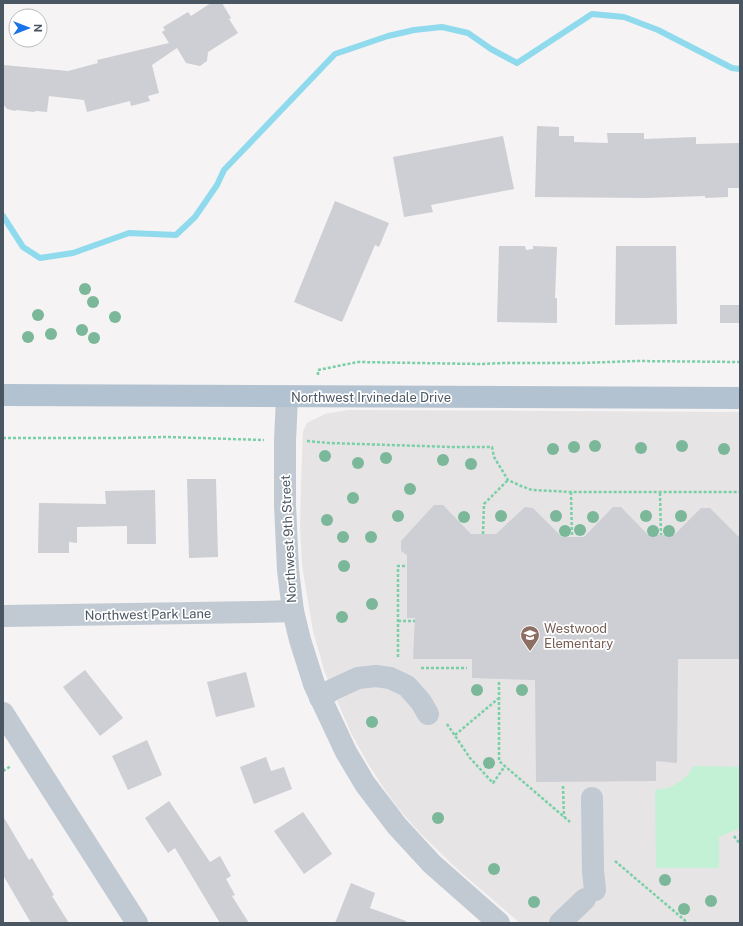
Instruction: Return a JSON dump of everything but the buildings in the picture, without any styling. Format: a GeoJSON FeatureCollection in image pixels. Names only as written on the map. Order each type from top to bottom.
{"type":"FeatureCollection","features":[{"type":"Feature","properties":{"kind":"main road","name":"Northwest Irvinedale Drive"},"geometry":{"type":"LineString","coordinates":[[3,395],[740,398]]}},
{"type":"Feature","properties":{"kind":"street","name":"Northwest 9th Street"},"geometry":{"type":"LineString","coordinates":[[287,397],[285,505],[288,570],[292,611],[314,684],[346,752],[365,784],[397,826],[432,864],[498,923]]}},
{"type":"Feature","properties":{"kind":"street","name":"Northwest Park Lane"},"geometry":{"type":"LineString","coordinates":[[3,616],[292,611]]}},
{"type":"Feature","properties":{"kind":"street"},"geometry":{"type":"LineString","coordinates":[[320,698],[332,690],[358,678],[376,676],[390,678],[407,686],[421,702],[428,714]]}},
{"type":"Feature","properties":{"kind":"street"},"geometry":{"type":"LineString","coordinates":[[3,713],[137,923]]}},
{"type":"Feature","properties":{"kind":"street"},"geometry":{"type":"LineString","coordinates":[[560,923],[590,895],[593,871],[592,798]]}},
{"type":"Feature","properties":{"kind":"path"},"geometry":{"type":"LineString","coordinates":[[318,397],[318,370],[358,362],[480,364],[637,361],[740,362]]}},
{"type":"Feature","properties":{"kind":"path"},"geometry":{"type":"LineString","coordinates":[[3,438],[167,437],[492,447],[494,457],[508,480],[532,490],[660,493],[740,492]]}},
{"type":"Feature","properties":{"kind":"path"},"geometry":{"type":"LineString","coordinates":[[483,534],[484,504],[508,480]]}},
{"type":"Feature","properties":{"kind":"path"},"geometry":{"type":"LineString","coordinates":[[572,492],[572,537]]}},
{"type":"Feature","properties":{"kind":"path"},"geometry":{"type":"LineString","coordinates":[[660,493],[661,535]]}},
{"type":"Feature","properties":{"kind":"path"},"geometry":{"type":"LineString","coordinates":[[398,660],[398,566],[407,566]]}},
{"type":"Feature","properties":{"kind":"path"},"geometry":{"type":"LineString","coordinates":[[398,621],[415,621]]}},
{"type":"Feature","properties":{"kind":"path"},"geometry":{"type":"LineString","coordinates":[[415,668],[468,668]]}},
{"type":"Feature","properties":{"kind":"path"},"geometry":{"type":"LineString","coordinates":[[454,735],[499,698]]}},
{"type":"Feature","properties":{"kind":"path"},"geometry":{"type":"LineString","coordinates":[[563,786],[564,817]]}},
{"type":"Feature","properties":{"kind":"path"},"geometry":{"type":"LineString","coordinates":[[734,836],[740,844]]}},
{"type":"Feature","properties":{"kind":"shaded area","name":"Westwood Elementary"},"geometry":{"type":"Polygon","coordinates":[[[348,410],[740,412],[740,923],[520,923],[457,869],[420,833],[397,807],[367,762],[351,733],[325,673],[313,631],[302,565],[300,527],[303,432],[307,423],[325,414],[348,410]]]}},
{"type":"Feature","properties":{"kind":"green space"},"geometry":{"type":"Polygon","coordinates":[[[694,766],[740,767],[740,828],[719,837],[719,868],[656,868],[655,790],[669,788],[684,779],[694,766]]]}},
{"type":"Feature","properties":{"kind":"waterway"},"geometry":{"type":"LineString","coordinates":[[3,216],[23,247],[40,258],[73,253],[129,233],[176,235],[195,217],[217,185],[224,170],[335,54],[388,36],[414,30],[442,27],[468,33],[491,49],[517,63],[592,14],[624,17],[658,30],[732,68],[740,69]]}},
{"type":"Feature","properties":{"kind":"place","name":"Westwood Elementary"},"geometry":{"type":"Point","coordinates":[530,652]}}]}
